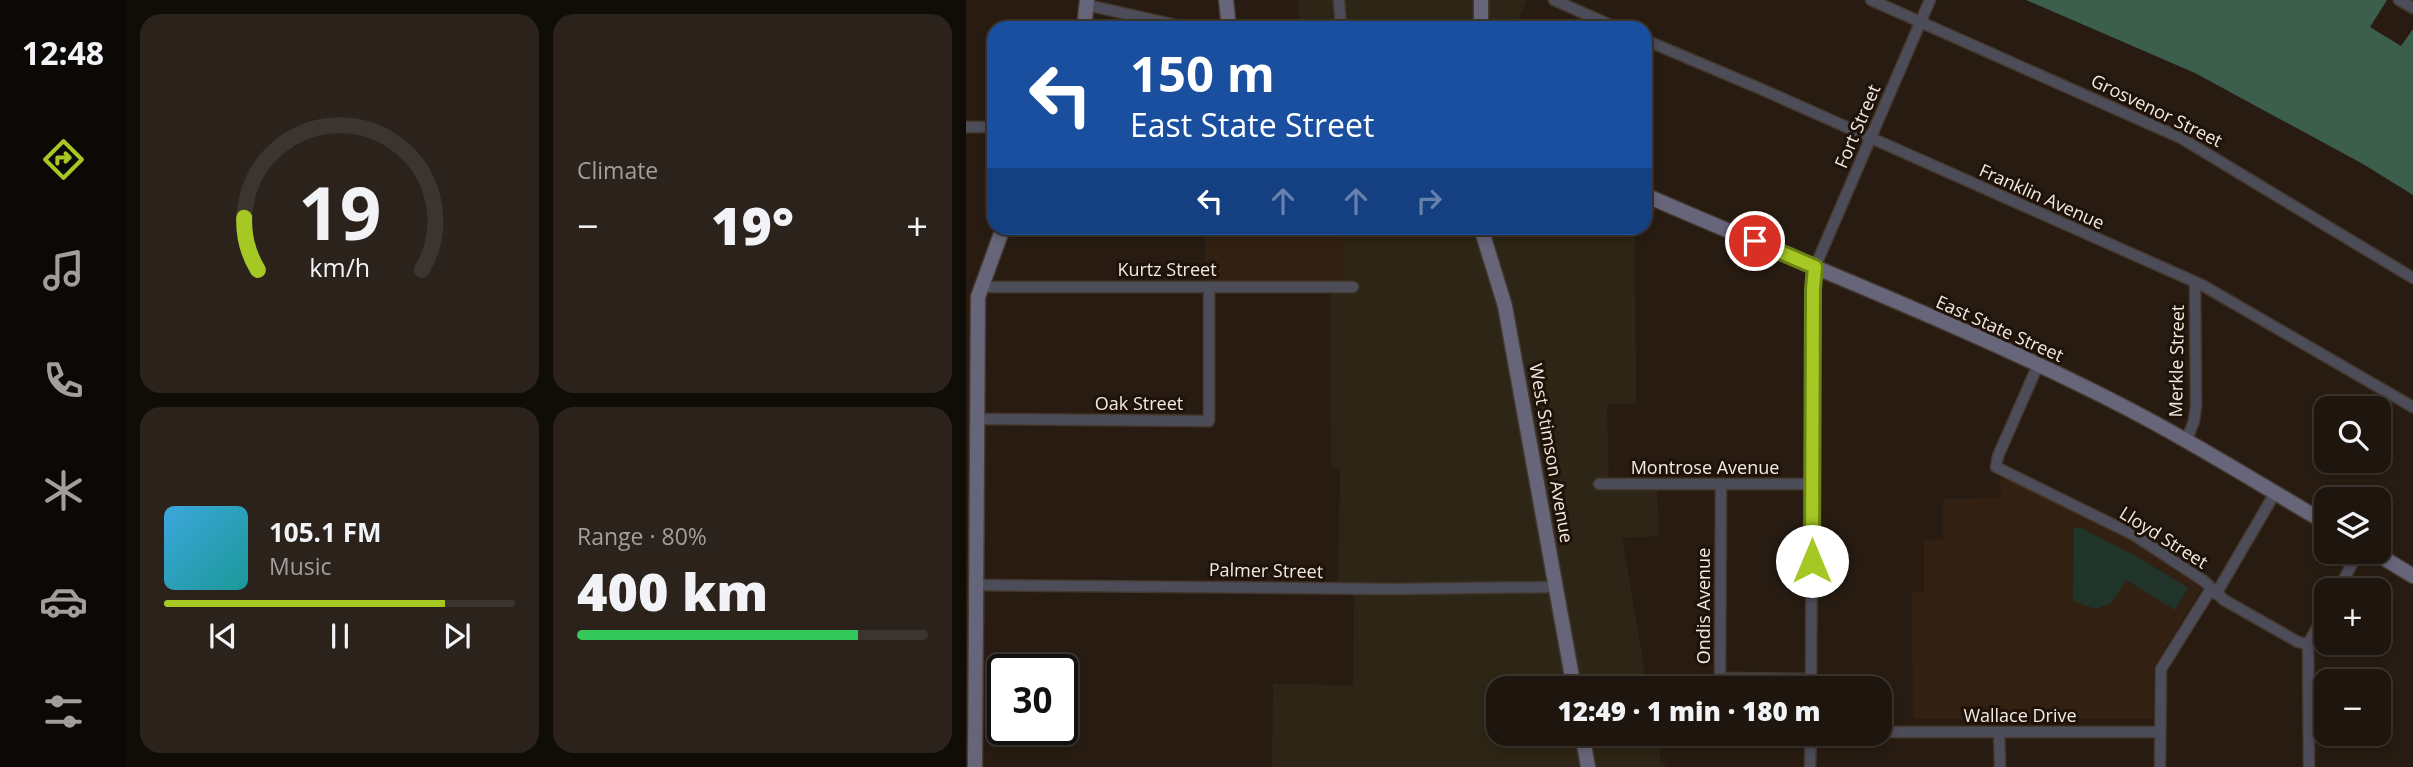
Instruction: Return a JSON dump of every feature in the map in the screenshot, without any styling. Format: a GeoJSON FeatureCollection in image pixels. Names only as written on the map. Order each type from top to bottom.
{"type":"FeatureCollection","features":[{"type":"Feature","properties":{"kind":"main road"},"geometry":{"type":"LineString","coordinates":[[1226,0],[1228,21]]}},
{"type":"Feature","properties":{"kind":"main road"},"geometry":{"type":"LineString","coordinates":[[1481,0],[1481,21]]}},
{"type":"Feature","properties":{"kind":"main road"},"geometry":{"type":"LineString","coordinates":[[1085,21],[1087,2]]}},
{"type":"Feature","properties":{"kind":"main road","name":"East State Street"},"geometry":{"type":"LineString","coordinates":[[1652,198],[2038,365],[2187,439],[2314,516]]}},
{"type":"Feature","properties":{"kind":"main road"},"geometry":{"type":"LineString","coordinates":[[975,767],[971,670],[976,585],[977,419],[972,358],[975,294],[1000,235]]}},
{"type":"Feature","properties":{"kind":"main road","name":"West Stimson Avenue"},"geometry":{"type":"LineString","coordinates":[[1484,235],[1505,306],[1572,676]]}},
{"type":"Feature","properties":{"kind":"main road"},"geometry":{"type":"LineString","coordinates":[[2391,563],[2413,576]]}},
{"type":"Feature","properties":{"kind":"main road"},"geometry":{"type":"LineString","coordinates":[[1584,746],[1588,767]]}},
{"type":"Feature","properties":{"kind":"street"},"geometry":{"type":"LineString","coordinates":[[1339,0],[1340,21]]}},
{"type":"Feature","properties":{"kind":"street"},"geometry":{"type":"LineString","coordinates":[[1554,0],[1601,21]]}},
{"type":"Feature","properties":{"kind":"street","name":"Grosvenor Street"},"geometry":{"type":"LineString","coordinates":[[1871,0],[2181,138],[2413,278]]}},
{"type":"Feature","properties":{"kind":"street","name":"Fort Street"},"geometry":{"type":"LineString","coordinates":[[1815,267],[1930,0]]}},
{"type":"Feature","properties":{"kind":"street"},"geometry":{"type":"LineString","coordinates":[[2399,0],[2413,8]]}},
{"type":"Feature","properties":{"kind":"street"},"geometry":{"type":"LineString","coordinates":[[1087,2],[1162,21]]}},
{"type":"Feature","properties":{"kind":"street","name":"Franklin Avenue"},"geometry":{"type":"LineString","coordinates":[[1652,43],[2194,282],[2413,407]]}},
{"type":"Feature","properties":{"kind":"street"},"geometry":{"type":"LineString","coordinates":[[966,127],[987,127]]}},
{"type":"Feature","properties":{"kind":"street"},"geometry":{"type":"LineString","coordinates":[[1811,676],[1815,267]]}},
{"type":"Feature","properties":{"kind":"street","name":"Merkle Street"},"geometry":{"type":"LineString","coordinates":[[2187,439],[2196,406],[2194,282]]}},
{"type":"Feature","properties":{"kind":"street","name":"Kurtz Street"},"geometry":{"type":"LineString","coordinates":[[975,294],[1209,287],[1353,287]]}},
{"type":"Feature","properties":{"kind":"street","name":"Oak Street"},"geometry":{"type":"LineString","coordinates":[[977,419],[1209,421],[1209,287]]}},
{"type":"Feature","properties":{"kind":"street","name":"Lloyd Street"},"geometry":{"type":"LineString","coordinates":[[2038,365],[1998,456],[1996,467],[2134,535],[2204,581],[2214,591],[2298,642],[2308,644]]}},
{"type":"Feature","properties":{"kind":"street","name":"Montrose Avenue"},"geometry":{"type":"LineString","coordinates":[[1599,484],[1812,484]]}},
{"type":"Feature","properties":{"kind":"street","name":"Ondis Avenue"},"geometry":{"type":"LineString","coordinates":[[1720,676],[1721,484]]}},
{"type":"Feature","properties":{"kind":"street"},"geometry":{"type":"LineString","coordinates":[[2160,767],[2161,669],[2275,493]]}},
{"type":"Feature","properties":{"kind":"street","name":"Palmer Street"},"geometry":{"type":"LineString","coordinates":[[976,585],[1394,589],[1556,587]]}},
{"type":"Feature","properties":{"kind":"street"},"geometry":{"type":"LineString","coordinates":[[2309,767],[2308,644],[2314,633]]}},
{"type":"Feature","properties":{"kind":"street","name":"Wallace Drive"},"geometry":{"type":"LineString","coordinates":[[1892,732],[2160,732]]}},
{"type":"Feature","properties":{"kind":"street"},"geometry":{"type":"LineString","coordinates":[[1999,732],[2000,767]]}},
{"type":"Feature","properties":{"kind":"street"},"geometry":{"type":"LineString","coordinates":[[1810,767],[1811,746]]}},
{"type":"Feature","properties":{"kind":"shaded area"},"geometry":{"type":"Polygon","coordinates":[[[1298,0],[1527,0],[1518,21],[1299,21],[1298,0]]]}},
{"type":"Feature","properties":{"kind":"shaded area"},"geometry":{"type":"Polygon","coordinates":[[[1205,235],[1341,235],[1342,287],[1204,287],[1205,235]]]}},
{"type":"Feature","properties":{"kind":"shaded area"},"geometry":{"type":"Polygon","coordinates":[[[1220,235],[1635,235],[1636,403],[1607,405],[1609,484],[1657,484],[1659,536],[1622,538],[1646,676],[1486,676],[1486,746],[1659,746],[1661,760],[1667,767],[1272,767],[1273,684],[1353,685],[1354,589],[1338,588],[1340,468],[1331,467],[1330,287],[1220,235]]]}},
{"type":"Feature","properties":{"kind":"shaded area"},"geometry":{"type":"Polygon","coordinates":[[[2011,476],[2112,527],[2204,585],[2153,668],[2153,719],[1913,719],[1912,592],[1924,592],[1924,540],[1943,539],[1943,499],[2001,498],[2000,479],[2011,476]]]}},
{"type":"Feature","properties":{"kind":"green space"},"geometry":{"type":"Polygon","coordinates":[[[2026,0],[2387,0],[2370,27],[2401,46],[2413,29],[2413,195],[2363,164],[2195,73],[2026,0]]]}},
{"type":"Feature","properties":{"kind":"green space"},"geometry":{"type":"Polygon","coordinates":[[[2074,528],[2081,528],[2138,557],[2188,588],[2175,610],[2126,580],[2112,603],[2096,609],[2073,601],[2074,528]]]}},
{"type":"Feature","properties":{"kind":"route"},"geometry":{"type":"LineString","coordinates":[[1755,241],[1815,267],[1812,561]]}}]}
